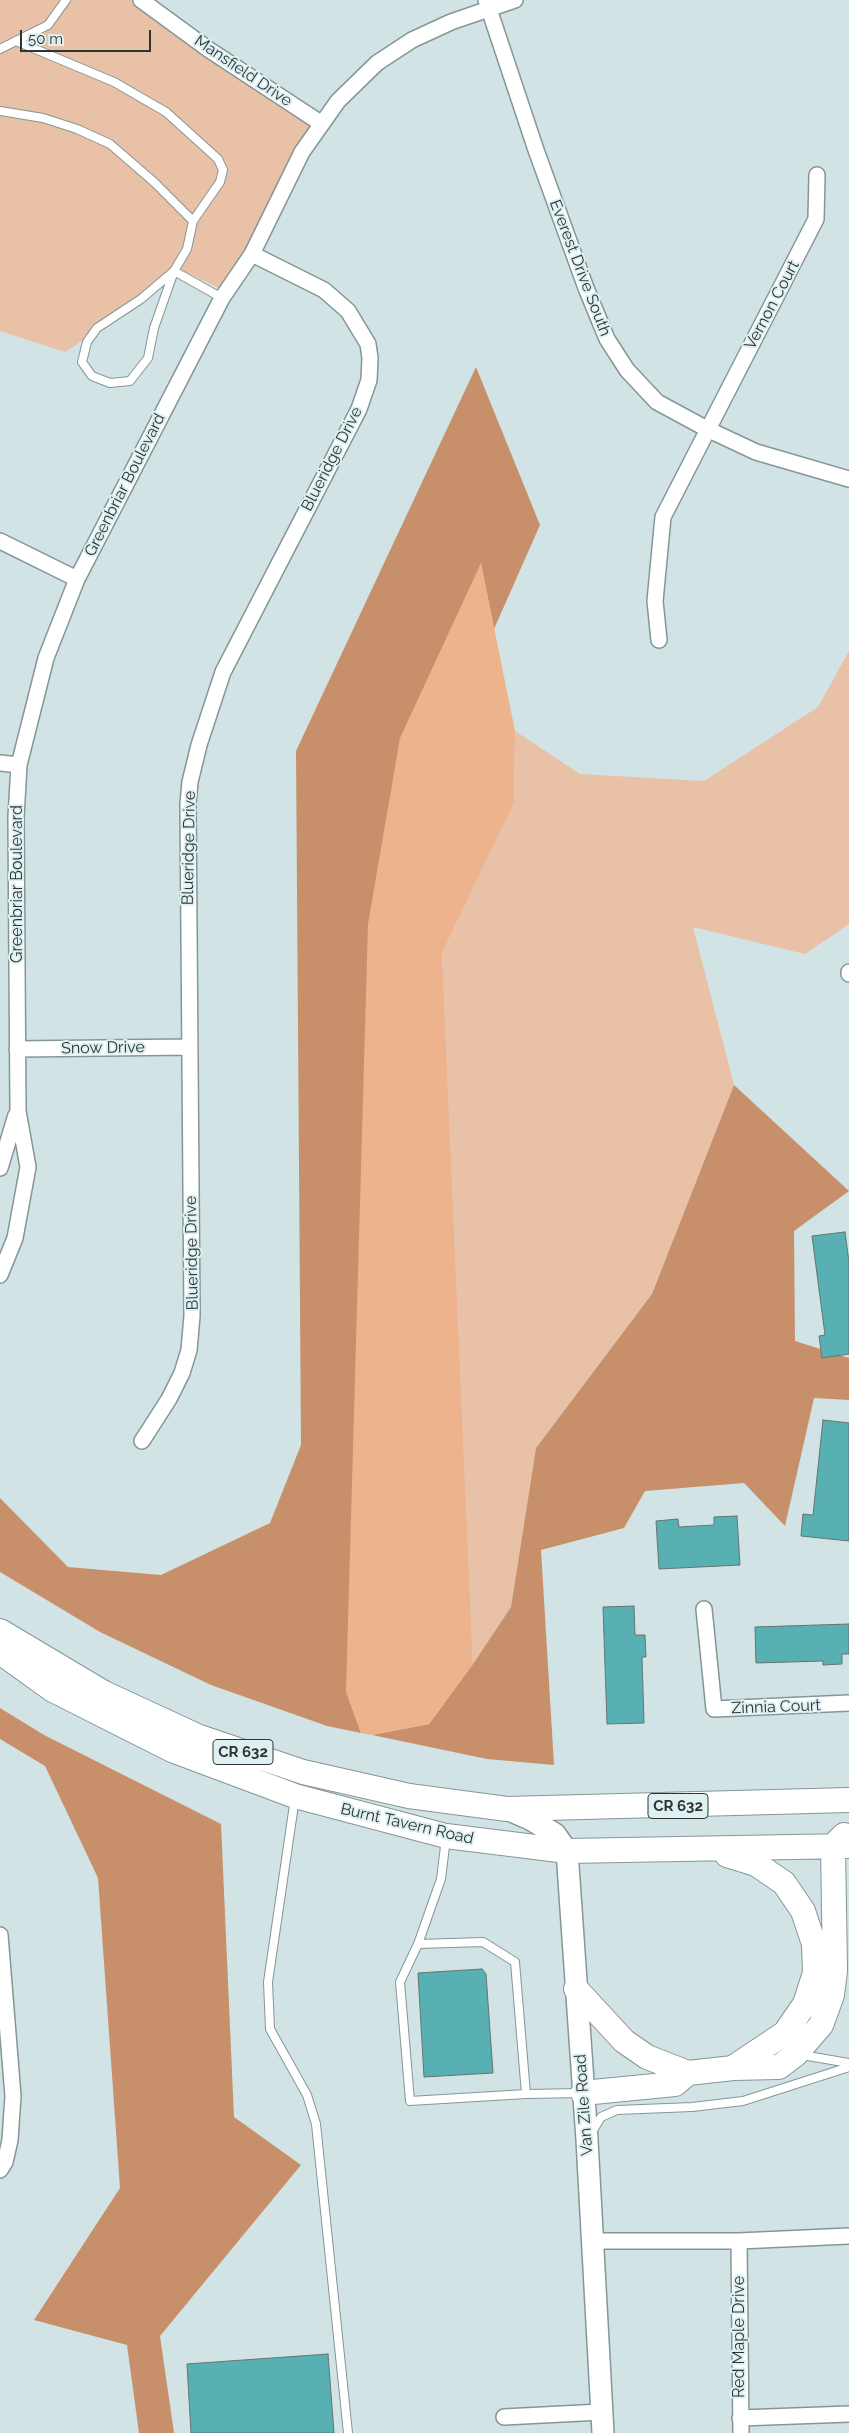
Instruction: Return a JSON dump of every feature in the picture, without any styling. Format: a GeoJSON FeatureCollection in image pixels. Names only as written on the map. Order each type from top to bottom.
{"type":"FeatureCollection","features":[{"type":"Feature","properties":{"kind":"main road","name":"Burnt Tavern Road"},"geometry":{"type":"LineString","coordinates":[[0,1631],[104,1693],[197,1736],[303,1772],[409,1796],[507,1809],[849,1800]]}},
{"type":"Feature","properties":{"kind":"main road","name":"Burnt Tavern Road"},"geometry":{"type":"LineString","coordinates":[[0,1652],[53,1690],[172,1750],[295,1796],[446,1836],[567,1851],[708,1850],[844,1841]]}},
{"type":"Feature","properties":{"kind":"main road"},"geometry":{"type":"LineString","coordinates":[[576,1989],[624,2041],[647,2057],[688,2073],[733,2068],[780,2067],[796,2054],[821,2025],[832,1995],[844,1841]]}},
{"type":"Feature","properties":{"kind":"main road"},"geometry":{"type":"LineString","coordinates":[[708,1850],[756,1864],[784,1884],[803,1911],[814,1944],[815,1973],[805,2004],[785,2033],[733,2068]]}},
{"type":"Feature","properties":{"kind":"main road"},"geometry":{"type":"LineString","coordinates":[[583,2093],[675,2084],[688,2073]]}},
{"type":"Feature","properties":{"kind":"street","name":"Mansfield Drive"},"geometry":{"type":"LineString","coordinates":[[141,0],[208,49],[322,124]]}},
{"type":"Feature","properties":{"kind":"street","name":"Greenbriar Boulevard"},"geometry":{"type":"LineString","coordinates":[[0,1275],[15,1238],[28,1167],[18,1111],[16,817],[19,766],[46,658],[77,579],[222,298],[252,254],[302,152],[338,101],[377,63],[412,40],[488,4],[515,0]]}},
{"type":"Feature","properties":{"kind":"street","name":"Everest Drive South"},"geometry":{"type":"LineString","coordinates":[[488,4],[539,159],[586,288],[607,339],[627,370],[657,402],[707,429],[756,452],[849,479]]}},
{"type":"Feature","properties":{"kind":"street","name":"Vernon Court"},"geometry":{"type":"LineString","coordinates":[[659,640],[655,601],[663,517],[816,219],[817,175]]}},
{"type":"Feature","properties":{"kind":"street","name":"Blueridge Drive"},"geometry":{"type":"LineString","coordinates":[[142,1441],[169,1399],[182,1373],[189,1350],[192,1316],[188,804],[190,782],[199,745],[223,672],[359,409],[369,380],[370,358],[368,344],[348,311],[324,290],[252,254]]}},
{"type":"Feature","properties":{"kind":"street"},"geometry":{"type":"LineString","coordinates":[[0,541],[77,579]]}},
{"type":"Feature","properties":{"kind":"street"},"geometry":{"type":"LineString","coordinates":[[0,763],[19,766]]}},
{"type":"Feature","properties":{"kind":"street","name":"Snow Drive"},"geometry":{"type":"LineString","coordinates":[[17,1049],[189,1047]]}},
{"type":"Feature","properties":{"kind":"street","name":"Greenbriar Boulevard"},"geometry":{"type":"LineString","coordinates":[[0,1168],[18,1111]]}},
{"type":"Feature","properties":{"kind":"street","name":"Zinnia Court"},"geometry":{"type":"LineString","coordinates":[[704,1609],[714,1709],[849,1704]]}},
{"type":"Feature","properties":{"kind":"street"},"geometry":{"type":"LineString","coordinates":[[507,1809],[530,1819],[555,1834],[567,1851]]}},
{"type":"Feature","properties":{"kind":"street","name":"Van Zile Road"},"geometry":{"type":"LineString","coordinates":[[567,1851],[587,2140],[602,2423]]}},
{"type":"Feature","properties":{"kind":"street"},"geometry":{"type":"LineString","coordinates":[[0,1935],[13,2096],[10,2140],[0,2170]]}},
{"type":"Feature","properties":{"kind":"street"},"geometry":{"type":"LineString","coordinates":[[592,2241],[739,2241],[849,2236]]}},
{"type":"Feature","properties":{"kind":"street","name":"Red Maple Drive"},"geometry":{"type":"LineString","coordinates":[[739,2241],[740,2425]]}},
{"type":"Feature","properties":{"kind":"street"},"geometry":{"type":"LineString","coordinates":[[740,2425],[849,2414]]}},
{"type":"Feature","properties":{"kind":"street"},"geometry":{"type":"LineString","coordinates":[[504,2418],[602,2423]]}},
{"type":"Feature","properties":{"kind":"lane"},"geometry":{"type":"LineString","coordinates":[[0,49],[48,25],[66,0]]}},
{"type":"Feature","properties":{"kind":"lane"},"geometry":{"type":"LineString","coordinates":[[16,41],[114,82],[166,112],[218,159],[223,170],[220,182],[193,221],[187,249],[174,272],[154,328],[148,358],[130,381],[110,383],[92,376],[82,362],[87,342],[97,328],[141,299],[174,272]]}},
{"type":"Feature","properties":{"kind":"lane"},"geometry":{"type":"LineString","coordinates":[[0,111],[43,118],[76,129],[110,144],[154,182],[193,221]]}},
{"type":"Feature","properties":{"kind":"lane"},"geometry":{"type":"LineString","coordinates":[[174,272],[222,298]]}},
{"type":"Feature","properties":{"kind":"lane"},"geometry":{"type":"LineString","coordinates":[[295,1796],[268,1982],[270,2029],[307,2095],[316,2124],[348,2433]]}},
{"type":"Feature","properties":{"kind":"lane"},"geometry":{"type":"LineString","coordinates":[[446,1836],[441,1879],[418,1944],[400,1982],[410,2101],[526,2094],[583,2093]]}},
{"type":"Feature","properties":{"kind":"lane"},"geometry":{"type":"LineString","coordinates":[[418,1944],[483,1942],[515,1962],[526,2094]]}},
{"type":"Feature","properties":{"kind":"lane"},"geometry":{"type":"LineString","coordinates":[[796,2054],[849,2063]]}},
{"type":"Feature","properties":{"kind":"lane"},"geometry":{"type":"LineString","coordinates":[[587,2140],[601,2117],[617,2110],[692,2107],[743,2101],[849,2067]]}},
{"type":"Feature","properties":{"kind":"shaded area"},"geometry":{"type":"Polygon","coordinates":[[[0,0],[146,0],[319,129],[233,295],[186,272],[65,352],[0,331],[0,0]]]}},
{"type":"Feature","properties":{"kind":"shaded area"},"geometry":{"type":"Polygon","coordinates":[[[476,367],[540,525],[494,629],[481,564],[346,1691],[361,1733],[327,1726],[211,1685],[100,1632],[0,1572],[0,1498],[68,1567],[161,1575],[270,1523],[301,1445],[296,751],[476,367]]]}},
{"type":"Feature","properties":{"kind":"shaded area"},"geometry":{"type":"Polygon","coordinates":[[[481,563],[515,731],[514,803],[442,953],[473,1664],[429,1724],[372,1735],[361,1733],[346,1691],[368,924],[400,738],[481,563]]]}},
{"type":"Feature","properties":{"kind":"shaded area"},"geometry":{"type":"Polygon","coordinates":[[[849,651],[849,924],[805,954],[693,927],[734,1085],[652,1294],[536,1448],[511,1607],[473,1664],[442,953],[514,803],[515,731],[580,774],[704,781],[818,707],[849,651]]]}},
{"type":"Feature","properties":{"kind":"shaded area"},"geometry":{"type":"Polygon","coordinates":[[[734,1085],[849,1191],[794,1231],[795,1341],[849,1358],[849,1400],[814,1398],[785,1526],[744,1483],[645,1491],[624,1528],[541,1550],[554,1765],[487,1759],[372,1735],[429,1724],[473,1664],[511,1607],[536,1448],[652,1294],[734,1085]]]}},
{"type":"Feature","properties":{"kind":"shaded area"},"geometry":{"type":"Polygon","coordinates":[[[0,1708],[44,1735],[221,1824],[234,2117],[301,2165],[160,2336],[174,2433],[139,2433],[127,2345],[34,2320],[120,2188],[98,1878],[45,1766],[0,1739],[0,1708]]]}},
{"type":"Feature","properties":{"kind":"building"},"geometry":{"type":"Polygon","coordinates":[[[845,1232],[849,1262],[849,1354],[822,1358],[819,1336],[825,1335],[812,1236],[845,1232]]]}},
{"type":"Feature","properties":{"kind":"building"},"geometry":{"type":"Polygon","coordinates":[[[823,1420],[849,1423],[849,1541],[801,1536],[803,1514],[813,1515],[823,1420]]]}},
{"type":"Feature","properties":{"kind":"building"},"geometry":{"type":"Polygon","coordinates":[[[737,1516],[740,1565],[659,1569],[656,1521],[678,1519],[679,1527],[714,1525],[714,1517],[737,1516]]]}},
{"type":"Feature","properties":{"kind":"building"},"geometry":{"type":"Polygon","coordinates":[[[634,1606],[635,1635],[645,1635],[646,1657],[642,1657],[644,1723],[607,1724],[603,1607],[634,1606]]]}},
{"type":"Feature","properties":{"kind":"building"},"geometry":{"type":"Polygon","coordinates":[[[849,1624],[849,1654],[842,1654],[842,1664],[823,1665],[823,1661],[756,1663],[755,1627],[849,1624]]]}},
{"type":"Feature","properties":{"kind":"building"},"geometry":{"type":"Polygon","coordinates":[[[482,1969],[486,1974],[493,2073],[424,2077],[418,1973],[482,1969]]]}},
{"type":"Feature","properties":{"kind":"building"},"geometry":{"type":"Polygon","coordinates":[[[328,2354],[334,2433],[191,2433],[187,2364],[328,2354]]]}}]}
